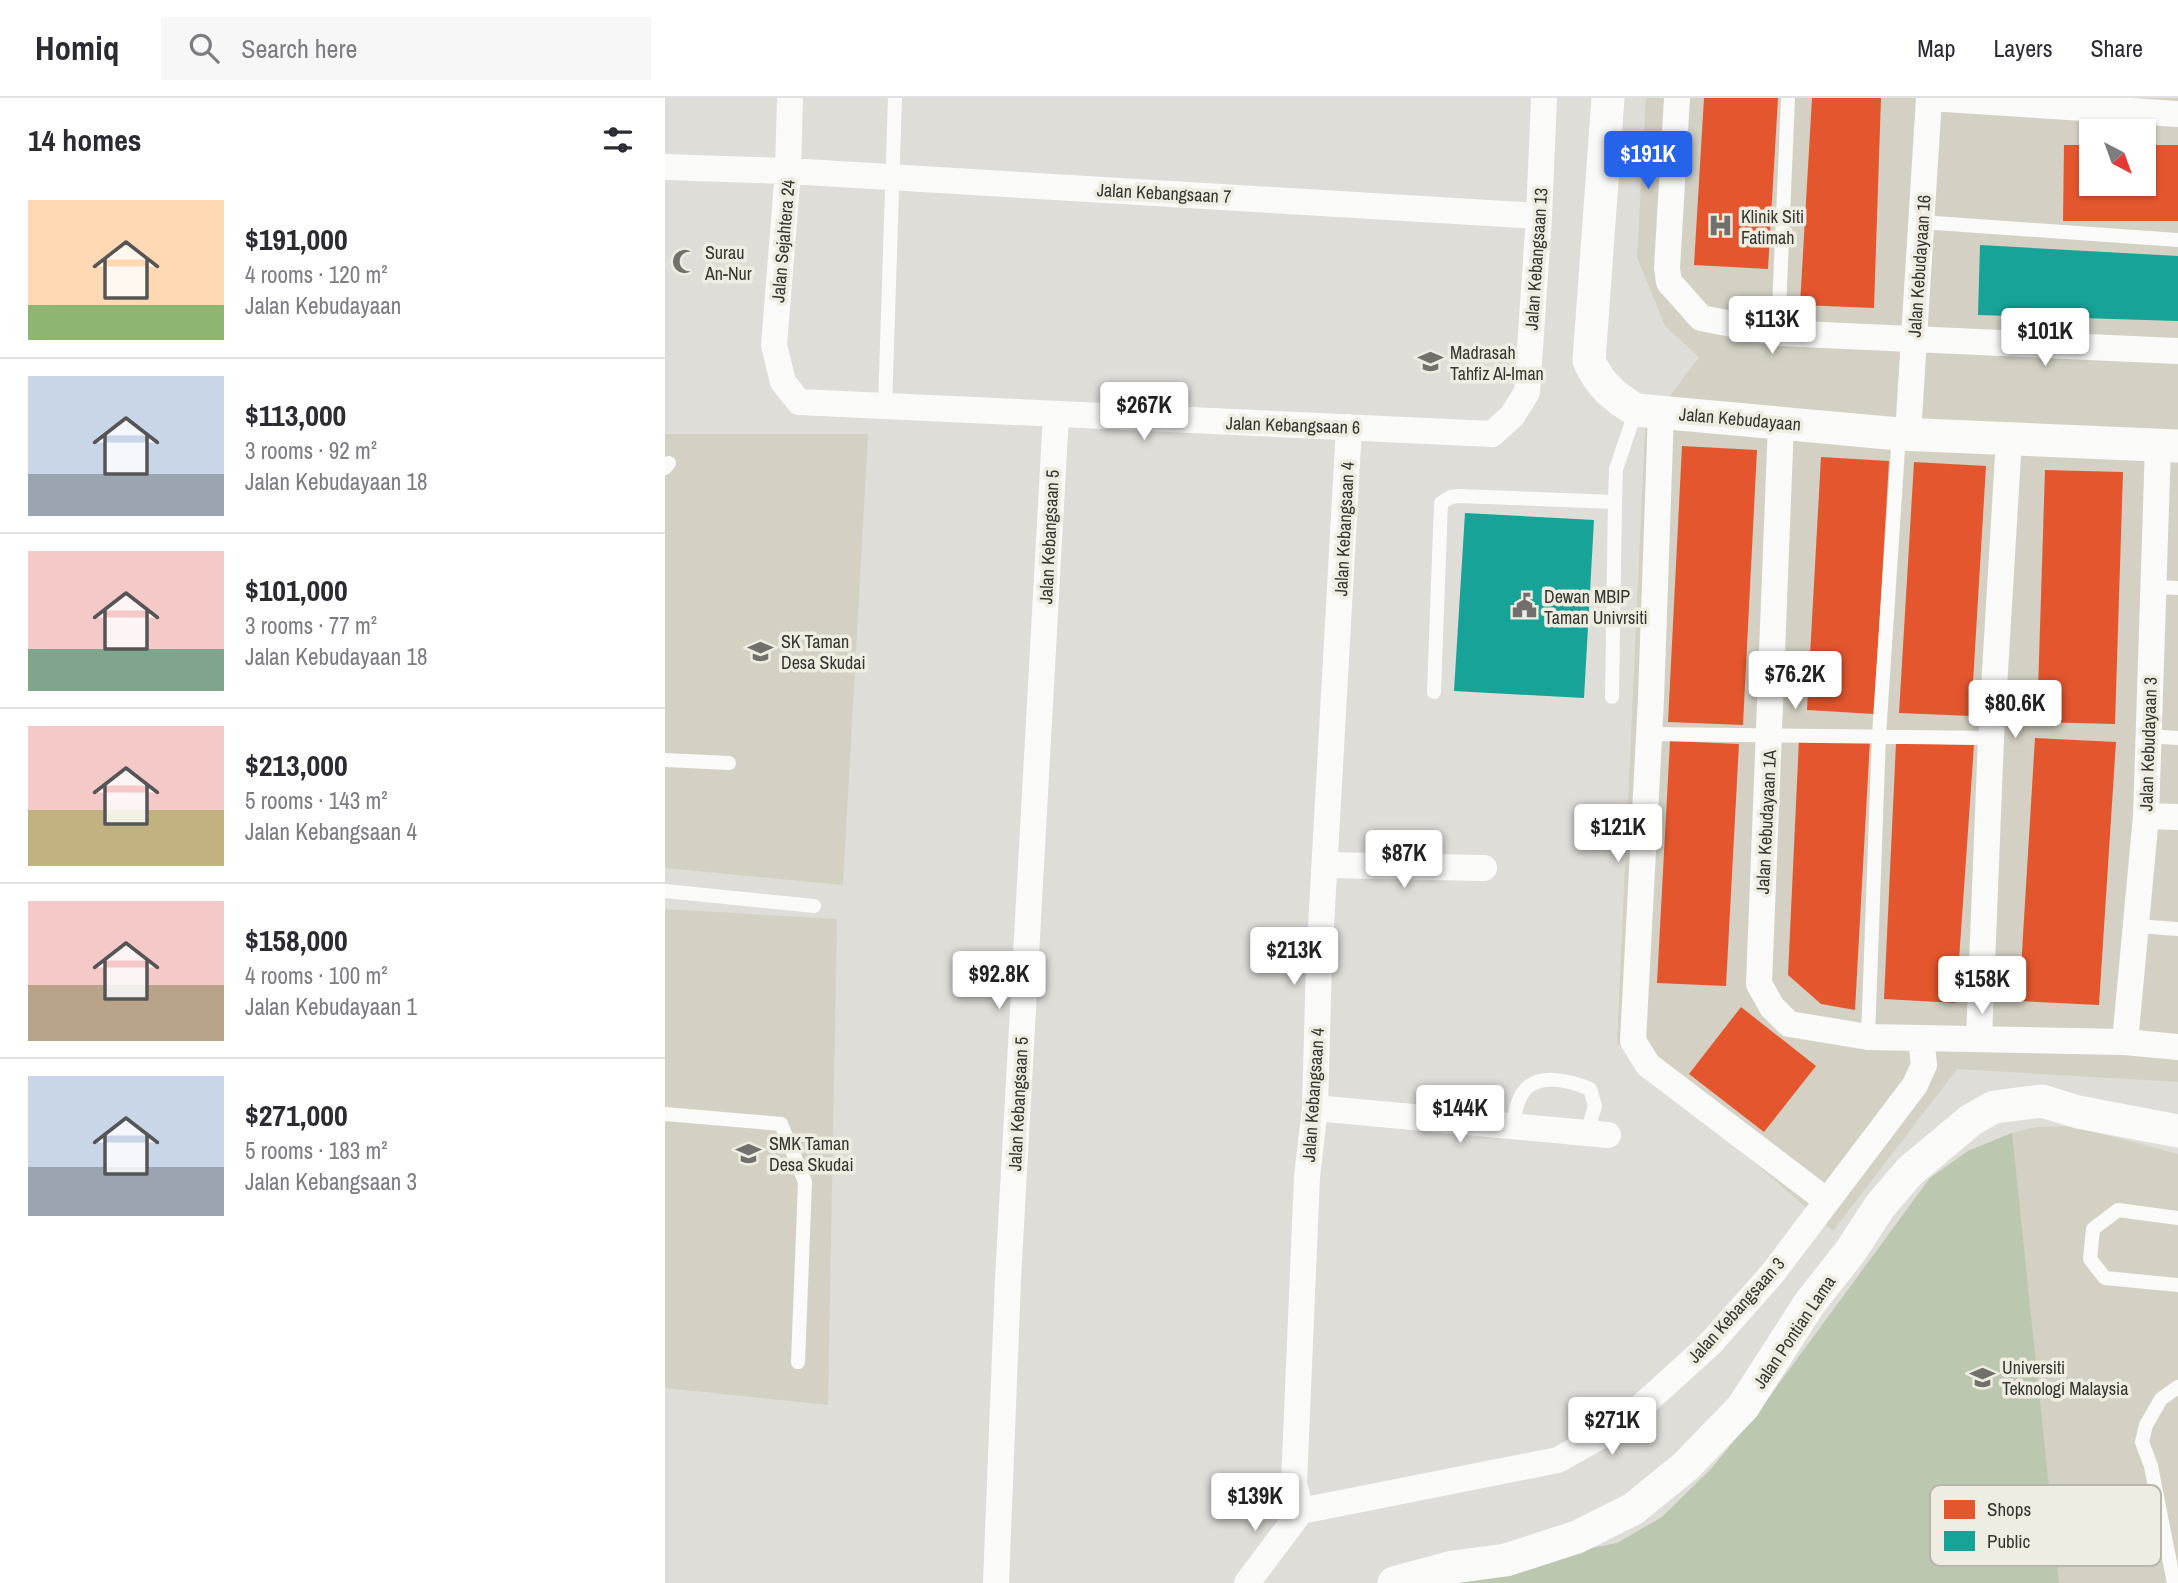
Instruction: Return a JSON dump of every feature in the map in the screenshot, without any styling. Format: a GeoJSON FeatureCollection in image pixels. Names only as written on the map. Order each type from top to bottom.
{"type":"FeatureCollection","features":[{"type":"Feature","properties":{"kind":"street","name":"Jalan Sejahtera 24"},"geometry":{"type":"LineString","coordinates":[[783,382],[774,345],[788,170],[790,98]]}},
{"type":"Feature","properties":{"kind":"street","name":"Jalan Kebangsaan 13"},"geometry":{"type":"LineString","coordinates":[[1512,416],[1527,392],[1544,98]]}},
{"type":"Feature","properties":{"kind":"street"},"geometry":{"type":"LineString","coordinates":[[1608,98],[1589,361],[1596,377],[1615,398],[1649,411],[1648,734],[1633,1041],[1648,1065],[1827,1201]]}},
{"type":"Feature","properties":{"kind":"street"},"geometry":{"type":"LineString","coordinates":[[1677,98],[1667,268],[1669,282],[1701,318],[1778,333],[2178,351]]}},
{"type":"Feature","properties":{"kind":"street"},"geometry":{"type":"LineString","coordinates":[[1929,98],[2111,104],[2178,114]]}},
{"type":"Feature","properties":{"kind":"street","name":"Jalan Kebudayaan 16"},"geometry":{"type":"LineString","coordinates":[[1904,434],[1914,338],[1929,98]]}},
{"type":"Feature","properties":{"kind":"street","name":"Jalan Kebangsaan 7"},"geometry":{"type":"LineString","coordinates":[[665,167],[788,170],[1539,216]]}},
{"type":"Feature","properties":{"kind":"street","name":"Jalan Kebangsaan 6"},"geometry":{"type":"LineString","coordinates":[[783,382],[799,402],[1056,415],[1492,434],[1512,416]]}},
{"type":"Feature","properties":{"kind":"street","name":"Jalan Kebudayaan"},"geometry":{"type":"LineString","coordinates":[[1649,411],[1904,434],[2168,446]]}},
{"type":"Feature","properties":{"kind":"street","name":"Jalan Kebangsaan 5"},"geometry":{"type":"LineString","coordinates":[[996,1583],[1010,1251],[1056,415]]}},
{"type":"Feature","properties":{"kind":"street","name":"Jalan Kebudayaan 1A"},"geometry":{"type":"LineString","coordinates":[[1781,423],[1759,984],[1772,1007],[1789,1024],[1868,1037]]}},
{"type":"Feature","properties":{"kind":"street","name":"Jalan Kebangsaan 4"},"geometry":{"type":"LineString","coordinates":[[1301,1511],[1294,1484],[1307,1177],[1315,1108],[1319,962],[1349,427]]}},
{"type":"Feature","properties":{"kind":"street"},"geometry":{"type":"LineString","coordinates":[[1979,1039],[1991,738],[2010,439]]}},
{"type":"Feature","properties":{"kind":"street","name":"Jalan Kebudayaan 3"},"geometry":{"type":"LineString","coordinates":[[2125,1042],[2146,816],[2149,736],[2165,588],[2168,446]]}},
{"type":"Feature","properties":{"kind":"street"},"geometry":{"type":"LineString","coordinates":[[2146,816],[2178,817]]}},
{"type":"Feature","properties":{"kind":"street"},"geometry":{"type":"LineString","coordinates":[[1326,864],[1484,868]]}},
{"type":"Feature","properties":{"kind":"street"},"geometry":{"type":"LineString","coordinates":[[1868,1037],[2125,1042],[2178,1046]]}},
{"type":"Feature","properties":{"kind":"street","name":"Jalan Kebangsaan 3"},"geometry":{"type":"LineString","coordinates":[[1301,1511],[1558,1460],[1622,1424],[1709,1345],[1772,1274],[1915,1085],[1924,1065],[1921,1040]]}},
{"type":"Feature","properties":{"kind":"street"},"geometry":{"type":"LineString","coordinates":[[2042,1101],[2081,1098],[2178,1108]]}},
{"type":"Feature","properties":{"kind":"street","name":"Jalan Pontian Lama"},"geometry":{"type":"LineString","coordinates":[[1394,1583],[1453,1567],[1506,1560],[1577,1537],[1633,1509],[1686,1466],[1743,1407],[1809,1304],[1910,1171],[1971,1120],[1994,1107],[2042,1101],[2078,1112],[2178,1131]]}},
{"type":"Feature","properties":{"kind":"street"},"geometry":{"type":"LineString","coordinates":[[1315,1108],[1597,1134]]}},
{"type":"Feature","properties":{"kind":"street"},"geometry":{"type":"LineString","coordinates":[[1247,1583],[1301,1511]]}},
{"type":"Feature","properties":{"kind":"lane"},"geometry":{"type":"LineString","coordinates":[[885,407],[895,98]]}},
{"type":"Feature","properties":{"kind":"lane"},"geometry":{"type":"LineString","coordinates":[[1778,333],[1788,98]]}},
{"type":"Feature","properties":{"kind":"lane"},"geometry":{"type":"LineString","coordinates":[[1921,222],[2178,240]]}},
{"type":"Feature","properties":{"kind":"lane"},"geometry":{"type":"LineString","coordinates":[[1612,697],[1616,469],[1649,411]]}},
{"type":"Feature","properties":{"kind":"lane"},"geometry":{"type":"LineString","coordinates":[[1868,1037],[1879,735],[1904,434]]}},
{"type":"Feature","properties":{"kind":"lane"},"geometry":{"type":"LineString","coordinates":[[1434,692],[1441,503],[1458,496],[1615,502]]}},
{"type":"Feature","properties":{"kind":"lane"},"geometry":{"type":"LineString","coordinates":[[1648,734],[1770,733],[1991,738]]}},
{"type":"Feature","properties":{"kind":"lane"},"geometry":{"type":"LineString","coordinates":[[2149,736],[2178,738]]}},
{"type":"Feature","properties":{"kind":"lane"},"geometry":{"type":"LineString","coordinates":[[665,760],[729,763]]}},
{"type":"Feature","properties":{"kind":"lane"},"geometry":{"type":"LineString","coordinates":[[665,891],[814,906]]}},
{"type":"Feature","properties":{"kind":"lane"},"geometry":{"type":"LineString","coordinates":[[2136,926],[2178,929]]}},
{"type":"Feature","properties":{"kind":"lane"},"geometry":{"type":"LineString","coordinates":[[1512,1127],[1522,1094],[1528,1088],[1534,1083],[1567,1080],[1590,1088],[1595,1106],[1597,1134]]}},
{"type":"Feature","properties":{"kind":"lane"},"geometry":{"type":"LineString","coordinates":[[665,1114],[781,1124],[805,1182],[797,1362]]}},
{"type":"Feature","properties":{"kind":"lane"},"geometry":{"type":"LineString","coordinates":[[2178,1218],[2117,1210],[2093,1230],[2090,1259],[2105,1279],[2178,1284]]}},
{"type":"Feature","properties":{"kind":"lane"},"geometry":{"type":"LineString","coordinates":[[2155,1485],[2142,1442],[2146,1425],[2161,1399],[2178,1387]]}},
{"type":"Feature","properties":{"kind":"lane"},"geometry":{"type":"LineString","coordinates":[[2161,1517],[2174,1583]]}},
{"type":"Feature","properties":{"kind":"shaded area"},"geometry":{"type":"Polygon","coordinates":[[[1646,98],[2178,98],[2178,1082],[1957,1069],[1833,1231],[1617,1043],[1645,429],[1699,357],[1665,326],[1637,257],[1646,98]]]}},
{"type":"Feature","properties":{"kind":"shaded area","name":"SK Taman Desa Skudai"},"geometry":{"type":"Polygon","coordinates":[[[665,434],[868,434],[843,885],[665,868],[665,434]]]}},
{"type":"Feature","properties":{"kind":"shaded area","name":"SMK Taman Desa Skudai"},"geometry":{"type":"Polygon","coordinates":[[[665,909],[837,919],[828,1405],[665,1388],[665,909]]]}},
{"type":"Feature","properties":{"kind":"shaded area","name":"Universiti Teknologi Malaysia"},"geometry":{"type":"Polygon","coordinates":[[[2073,1126],[2178,1154],[2178,1583],[1424,1583],[1617,1543],[1662,1517],[1712,1468],[1764,1404],[1930,1178],[1968,1151],[2012,1133],[2036,1127],[2073,1126]]]}},
{"type":"Feature","properties":{"kind":"green space"},"geometry":{"type":"Polygon","coordinates":[[[2012,1133],[2049,1485],[1930,1485],[1930,1566],[2057,1566],[2059,1583],[1424,1583],[1617,1543],[1662,1517],[1712,1468],[1764,1404],[1930,1178],[1968,1151],[2012,1133]]]}},
{"type":"Feature","properties":{"kind":"building: Shops"},"geometry":{"type":"Polygon","coordinates":[[[1704,98],[1778,98],[1768,269],[1694,265],[1704,98]]]}},
{"type":"Feature","properties":{"kind":"building: Shops"},"geometry":{"type":"Polygon","coordinates":[[[1812,98],[1881,98],[1874,308],[1800,305],[1812,98]]]}},
{"type":"Feature","properties":{"kind":"building: Shops"},"geometry":{"type":"Polygon","coordinates":[[[2064,145],[2079,145],[2079,196],[2156,196],[2156,145],[2178,145],[2178,221],[2063,221],[2064,145]]]}},
{"type":"Feature","properties":{"kind":"building: Shops"},"geometry":{"type":"Polygon","coordinates":[[[1682,446],[1757,450],[1743,725],[1668,722],[1682,446]]]}},
{"type":"Feature","properties":{"kind":"building: Shops"},"geometry":{"type":"Polygon","coordinates":[[[1821,457],[1889,461],[1874,714],[1807,710],[1821,457]]]}},
{"type":"Feature","properties":{"kind":"building: Shops"},"geometry":{"type":"Polygon","coordinates":[[[1914,462],[1986,466],[1971,716],[1899,713],[1914,462]]]}},
{"type":"Feature","properties":{"kind":"building: Shops"},"geometry":{"type":"Polygon","coordinates":[[[2045,470],[2123,472],[2115,724],[2037,722],[2045,470]]]}},
{"type":"Feature","properties":{"kind":"building: Shops"},"geometry":{"type":"Polygon","coordinates":[[[2035,738],[2116,742],[2099,1005],[2019,1001],[2035,738]]]}},
{"type":"Feature","properties":{"kind":"building: Shops"},"geometry":{"type":"Polygon","coordinates":[[[1799,739],[1870,740],[1855,1010],[1821,1004],[1788,975],[1799,739]]]}},
{"type":"Feature","properties":{"kind":"building: Shops"},"geometry":{"type":"Polygon","coordinates":[[[1670,741],[1739,744],[1726,986],[1657,983],[1670,741]]]}},
{"type":"Feature","properties":{"kind":"building: Shops"},"geometry":{"type":"Polygon","coordinates":[[[1896,743],[1974,745],[1956,1003],[1884,999],[1896,743]]]}},
{"type":"Feature","properties":{"kind":"building: Shops"},"geometry":{"type":"Polygon","coordinates":[[[1741,1007],[1816,1066],[1764,1132],[1689,1074],[1741,1007]]]}},
{"type":"Feature","properties":{"kind":"building: Public"},"geometry":{"type":"Polygon","coordinates":[[[1980,245],[2178,256],[2178,321],[1978,315],[1980,245]]]}},
{"type":"Feature","properties":{"kind":"building: Public","name":"Dewan MBIP Taman Univrsiti"},"geometry":{"type":"Polygon","coordinates":[[[1465,513],[1594,520],[1584,698],[1454,691],[1465,513]]]}},
{"type":"Feature","properties":{"kind":"place","name":"Klinik Siti Fatimah"},"geometry":{"type":"Point","coordinates":[1721,226]}},
{"type":"Feature","properties":{"kind":"place","name":"Surau An-Nur"},"geometry":{"type":"Point","coordinates":[685,262]}},
{"type":"Feature","properties":{"kind":"place","name":"Madrasah Tahfiz Al-Iman"},"geometry":{"type":"Point","coordinates":[1430,362]}},
{"type":"Feature","properties":{"kind":"place","name":"Dewan MBIP Taman Univrsiti"},"geometry":{"type":"Point","coordinates":[1524,606]}},
{"type":"Feature","properties":{"kind":"place","name":"SK Taman Desa Skudai"},"geometry":{"type":"Point","coordinates":[761,651]}},
{"type":"Feature","properties":{"kind":"place","name":"SMK Taman Desa Skudai"},"geometry":{"type":"Point","coordinates":[749,1153]}},
{"type":"Feature","properties":{"kind":"place","name":"Universiti Teknologi Malaysia"},"geometry":{"type":"Point","coordinates":[1982,1377]}}]}
